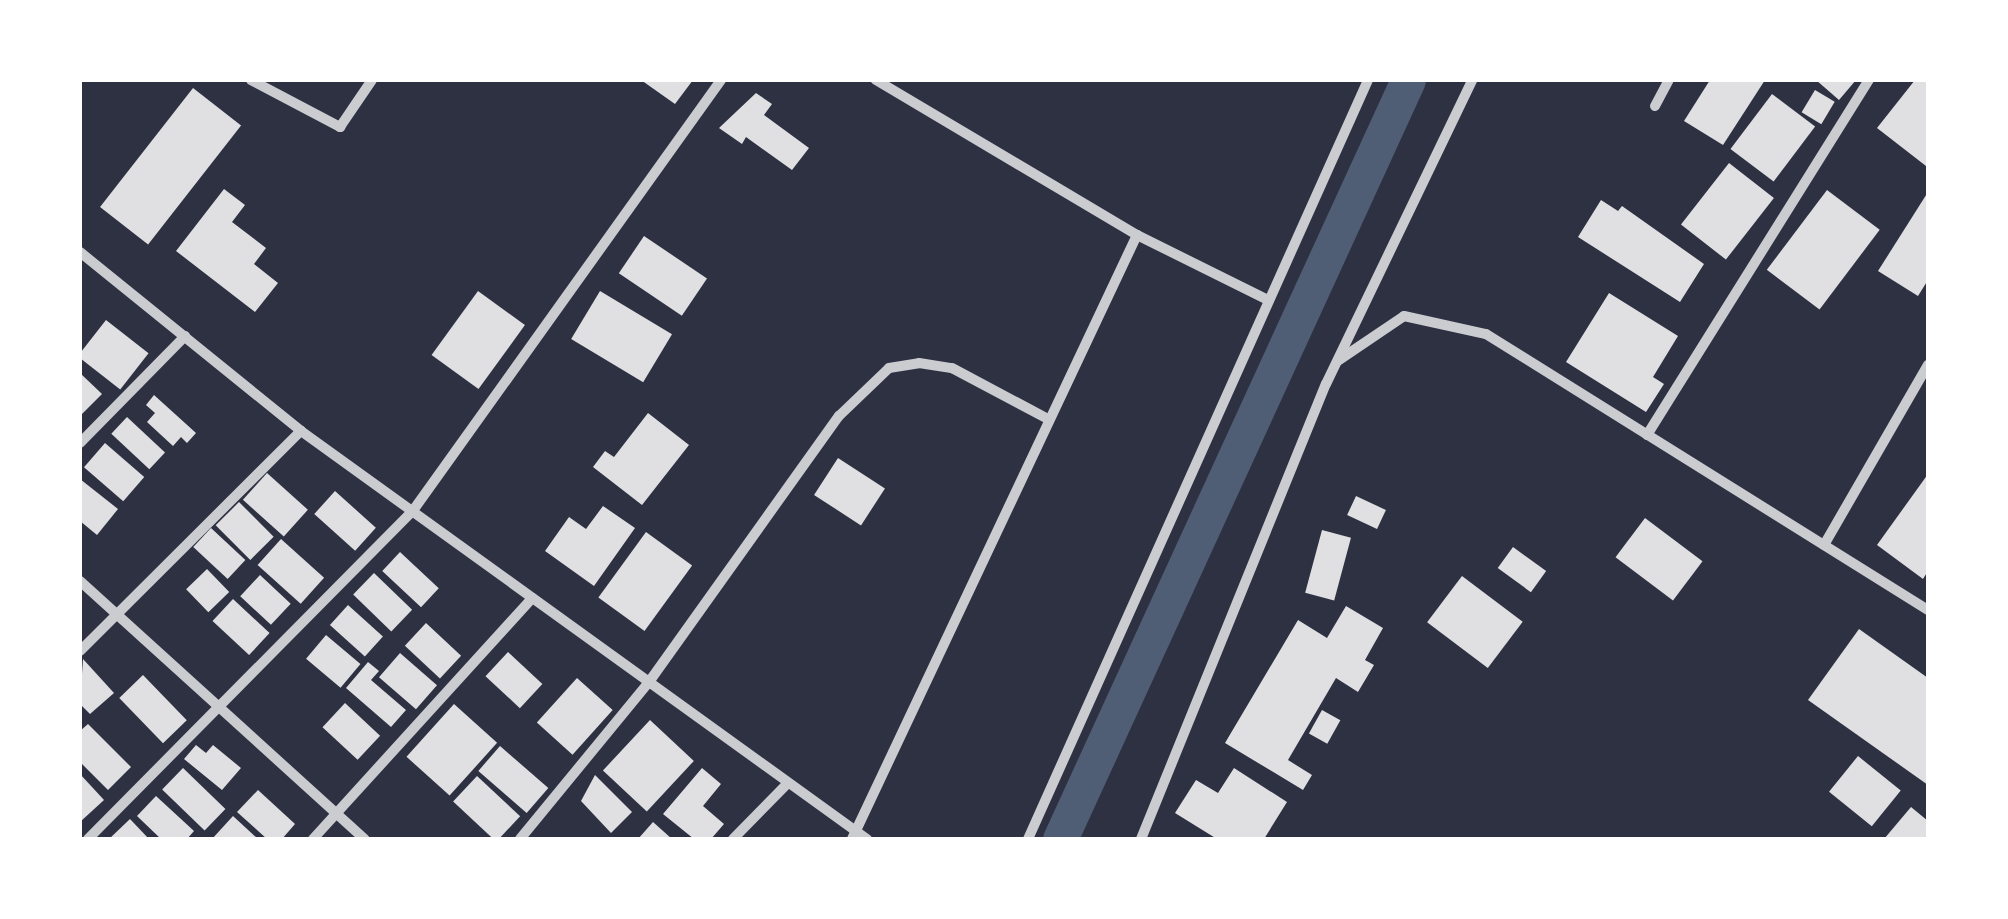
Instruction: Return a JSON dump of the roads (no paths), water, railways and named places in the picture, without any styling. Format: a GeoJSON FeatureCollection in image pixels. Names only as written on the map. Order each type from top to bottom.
{"type":"FeatureCollection","features":[{"type":"Feature","properties":{"kind":"street"},"geometry":{"type":"LineString","coordinates":[[251,80],[340,127],[372,80]]}},
{"type":"Feature","properties":{"kind":"street"},"geometry":{"type":"LineString","coordinates":[[88,839],[222,710],[412,512],[722,80]]}},
{"type":"Feature","properties":{"kind":"street"},"geometry":{"type":"LineString","coordinates":[[876,80],[1137,234],[1266,299]]}},
{"type":"Feature","properties":{"kind":"street"},"geometry":{"type":"LineString","coordinates":[[1028,839],[1266,299],[1368,80]]}},
{"type":"Feature","properties":{"kind":"street"},"geometry":{"type":"LineString","coordinates":[[1141,839],[1338,360],[1472,80]]}},
{"type":"Feature","properties":{"kind":"street"},"geometry":{"type":"LineString","coordinates":[[1655,106],[1669,80]]}},
{"type":"Feature","properties":{"kind":"street"},"geometry":{"type":"LineString","coordinates":[[1646,435],[1868,80]]}},
{"type":"Feature","properties":{"kind":"street"},"geometry":{"type":"LineString","coordinates":[[853,835],[1137,234]]}},
{"type":"Feature","properties":{"kind":"street"},"geometry":{"type":"LineString","coordinates":[[80,252],[300,431],[788,783],[853,835],[867,839]]}},
{"type":"Feature","properties":{"kind":"street"},"geometry":{"type":"LineString","coordinates":[[1338,360],[1404,316],[1486,334],[1928,610]]}},
{"type":"Feature","properties":{"kind":"street"},"geometry":{"type":"LineString","coordinates":[[80,442],[186,336]]}},
{"type":"Feature","properties":{"kind":"street"},"geometry":{"type":"LineString","coordinates":[[1824,545],[1928,365]]}},
{"type":"Feature","properties":{"kind":"street"},"geometry":{"type":"LineString","coordinates":[[520,839],[649,682],[839,416],[889,368],[952,368],[1048,419]]}},
{"type":"Feature","properties":{"kind":"street"},"geometry":{"type":"LineString","coordinates":[[80,652],[300,431]]}},
{"type":"Feature","properties":{"kind":"street"},"geometry":{"type":"LineString","coordinates":[[80,582],[365,839]]}},
{"type":"Feature","properties":{"kind":"street"},"geometry":{"type":"LineString","coordinates":[[313,839],[532,598]]}},
{"type":"Feature","properties":{"kind":"street"},"geometry":{"type":"LineString","coordinates":[[733,839],[788,783]]}},
{"type":"Feature","properties":{"kind":"waterway"},"geometry":{"type":"LineString","coordinates":[[1060,839],[1408,80]]}}]}
